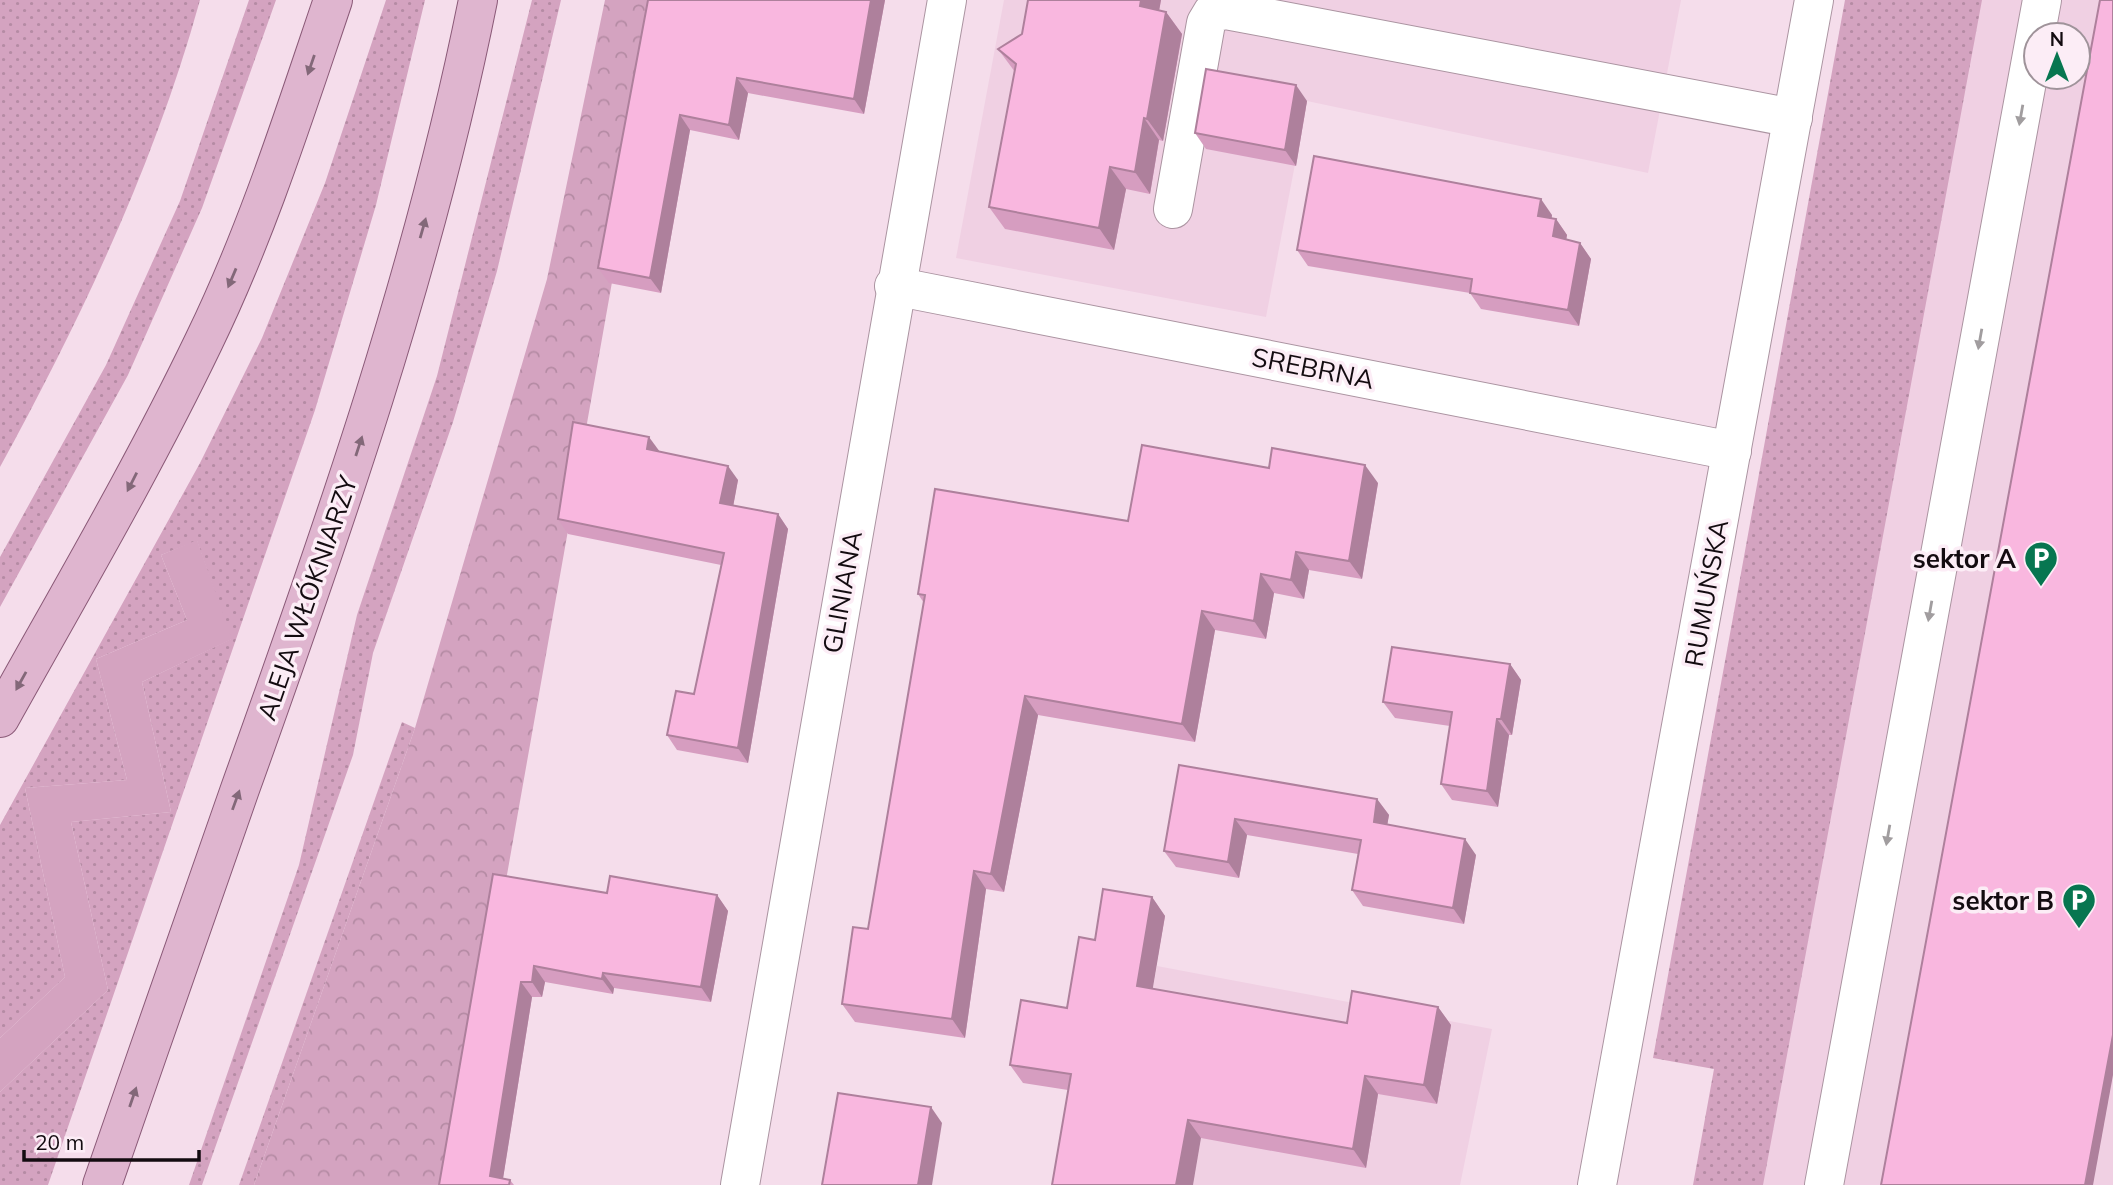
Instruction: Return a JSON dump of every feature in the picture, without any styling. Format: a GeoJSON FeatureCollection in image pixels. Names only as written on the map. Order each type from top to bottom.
{"type":"FeatureCollection","features":[{"type":"Feature","properties":{"kind":"main road"},"geometry":{"type":"LineString","coordinates":[[0,718],[127,491],[204,341],[249,238],[334,0]]}},
{"type":"Feature","properties":{"kind":"main road","name":"ALEJA WŁÓKNIARZY"},"geometry":{"type":"LineString","coordinates":[[102,1185],[326,549],[373,402],[434,192],[478,0]]}},
{"type":"Feature","properties":{"kind":"street","name":"GLINIANA"},"geometry":{"type":"LineString","coordinates":[[740,1185],[894,286],[947,0]]}},
{"type":"Feature","properties":{"kind":"street","name":"RUMUŃSKA"},"geometry":{"type":"LineString","coordinates":[[1597,1185],[1814,0]]}},
{"type":"Feature","properties":{"kind":"street"},"geometry":{"type":"LineString","coordinates":[[1824,1185],[2042,0]]}},
{"type":"Feature","properties":{"kind":"street"},"geometry":{"type":"LineString","coordinates":[[1173,209],[1206,23],[1212,13],[1226,10],[1793,118]]}},
{"type":"Feature","properties":{"kind":"street","name":"SREBRNA"},"geometry":{"type":"LineString","coordinates":[[894,286],[1732,451]]}},
{"type":"Feature","properties":{"kind":"shaded area"},"geometry":{"type":"Polygon","coordinates":[[[1004,0],[1681,0],[1648,173],[1307,101],[1266,317],[956,258],[1004,0]]]}},
{"type":"Feature","properties":{"kind":"shaded area"},"geometry":{"type":"Polygon","coordinates":[[[1944,0],[2113,0],[2113,1185],[1729,1185],[1944,0]]]}},
{"type":"Feature","properties":{"kind":"shaded area"},"geometry":{"type":"Polygon","coordinates":[[[1157,966],[1492,1029],[1460,1185],[1116,1185],[1157,966]]]}},
{"type":"Feature","properties":{"kind":"green space"},"geometry":{"type":"Polygon","coordinates":[[[0,0],[200,0],[161,121],[114,239],[59,355],[0,467],[0,0]]]}},
{"type":"Feature","properties":{"kind":"green space"},"geometry":{"type":"Polygon","coordinates":[[[249,0],[276,0],[202,208],[128,375],[0,607],[0,557],[106,365],[180,201],[249,0]]]}},
{"type":"Feature","properties":{"kind":"green space"},"geometry":{"type":"Polygon","coordinates":[[[386,0],[425,0],[376,205],[315,410],[48,1185],[0,1185],[0,1092],[108,990],[71,822],[171,812],[142,682],[231,639],[197,541],[161,555],[187,620],[96,659],[127,780],[25,788],[65,977],[0,1038],[0,825],[200,463],[262,338],[325,183],[386,0]]]}},
{"type":"Feature","properties":{"kind":"green space"},"geometry":{"type":"Polygon","coordinates":[[[532,0],[561,0],[497,271],[453,422],[373,653],[353,755],[202,1185],[189,1185],[299,865],[357,615],[437,376],[532,0]]]}},
{"type":"Feature","properties":{"kind":"green space"},"geometry":{"type":"Polygon","coordinates":[[[605,0],[662,0],[452,1185],[254,1185],[415,728],[547,279],[605,0]]]}},
{"type":"Feature","properties":{"kind":"green space"},"geometry":{"type":"Polygon","coordinates":[[[1845,0],[1982,0],[1763,1185],[1693,1185],[1714,1069],[1653,1058],[1845,0]]]}},
{"type":"Feature","properties":{"kind":"green space"},"geometry":{"type":"Polygon","coordinates":[[[197,540],[232,639],[142,682],[171,812],[71,822],[108,990],[0,1092],[0,1038],[65,977],[25,788],[127,780],[96,659],[187,620],[161,555],[197,540]]]}},
{"type":"Feature","properties":{"kind":"green space"},"geometry":{"type":"Polygon","coordinates":[[[402,722],[415,728],[254,1185],[239,1185],[402,722]]]}},
{"type":"Feature","properties":{"kind":"building"},"geometry":{"type":"Polygon","coordinates":[[[648,0],[871,0],[854,99],[737,78],[729,125],[680,115],[650,278],[598,268],[648,0]]]}},
{"type":"Feature","properties":{"kind":"building"},"geometry":{"type":"Polygon","coordinates":[[[1028,0],[1141,0],[1140,6],[1166,12],[1135,172],[1110,167],[1099,228],[989,207],[1016,64],[998,49],[1022,34],[1028,0]]]}},
{"type":"Feature","properties":{"kind":"building"},"geometry":{"type":"Polygon","coordinates":[[[2100,0],[2113,0],[2113,1035],[2085,1185],[1881,1185],[2083,91],[2092,91],[2092,43],[2100,0]]]}},
{"type":"Feature","properties":{"kind":"building"},"geometry":{"type":"Polygon","coordinates":[[[1206,69],[1296,85],[1285,150],[1195,133],[1206,69]]]}},
{"type":"Feature","properties":{"kind":"building"},"geometry":{"type":"Polygon","coordinates":[[[1314,156],[1541,199],[1538,216],[1556,219],[1553,236],[1580,243],[1568,310],[1470,293],[1472,279],[1297,250],[1314,156]]]}},
{"type":"Feature","properties":{"kind":"building"},"geometry":{"type":"Polygon","coordinates":[[[573,422],[649,437],[647,449],[728,466],[720,503],[778,514],[738,748],[667,735],[676,691],[694,694],[724,553],[558,519],[573,422]]]}},
{"type":"Feature","properties":{"kind":"building"},"geometry":{"type":"Polygon","coordinates":[[[1142,445],[1269,468],[1272,448],[1365,465],[1349,561],[1296,552],[1291,580],[1261,574],[1254,621],[1202,611],[1182,724],[1025,696],[991,874],[974,871],[952,1019],[842,1004],[853,927],[868,929],[925,595],[918,594],[935,489],[1128,521],[1142,445]]]}},
{"type":"Feature","properties":{"kind":"building"},"geometry":{"type":"Polygon","coordinates":[[[1392,647],[1510,664],[1501,719],[1497,719],[1487,791],[1441,784],[1452,712],[1383,702],[1392,647]]]}},
{"type":"Feature","properties":{"kind":"building"},"geometry":{"type":"Polygon","coordinates":[[[1179,765],[1377,799],[1374,822],[1465,839],[1453,908],[1352,890],[1361,840],[1235,819],[1228,862],[1164,851],[1179,765]]]}},
{"type":"Feature","properties":{"kind":"building"},"geometry":{"type":"Polygon","coordinates":[[[493,874],[607,893],[610,876],[717,895],[701,987],[603,973],[602,979],[534,966],[532,982],[521,982],[490,1176],[510,1180],[509,1185],[439,1185],[493,874]]]}},
{"type":"Feature","properties":{"kind":"building"},"geometry":{"type":"Polygon","coordinates":[[[1103,889],[1152,897],[1137,986],[1347,1023],[1352,991],[1438,1007],[1424,1085],[1365,1076],[1353,1149],[1188,1120],[1176,1185],[1052,1185],[1071,1074],[1010,1065],[1021,1000],[1067,1008],[1079,937],[1095,940],[1103,889]]]}},
{"type":"Feature","properties":{"kind":"building"},"geometry":{"type":"Polygon","coordinates":[[[838,1093],[931,1107],[918,1185],[822,1185],[838,1093]]]}},
{"type":"Feature","properties":{"kind":"place","name":"sektor A"},"geometry":{"type":"Point","coordinates":[2041,588]}},
{"type":"Feature","properties":{"kind":"place","name":"sektor B"},"geometry":{"type":"Point","coordinates":[2079,930]}}]}
